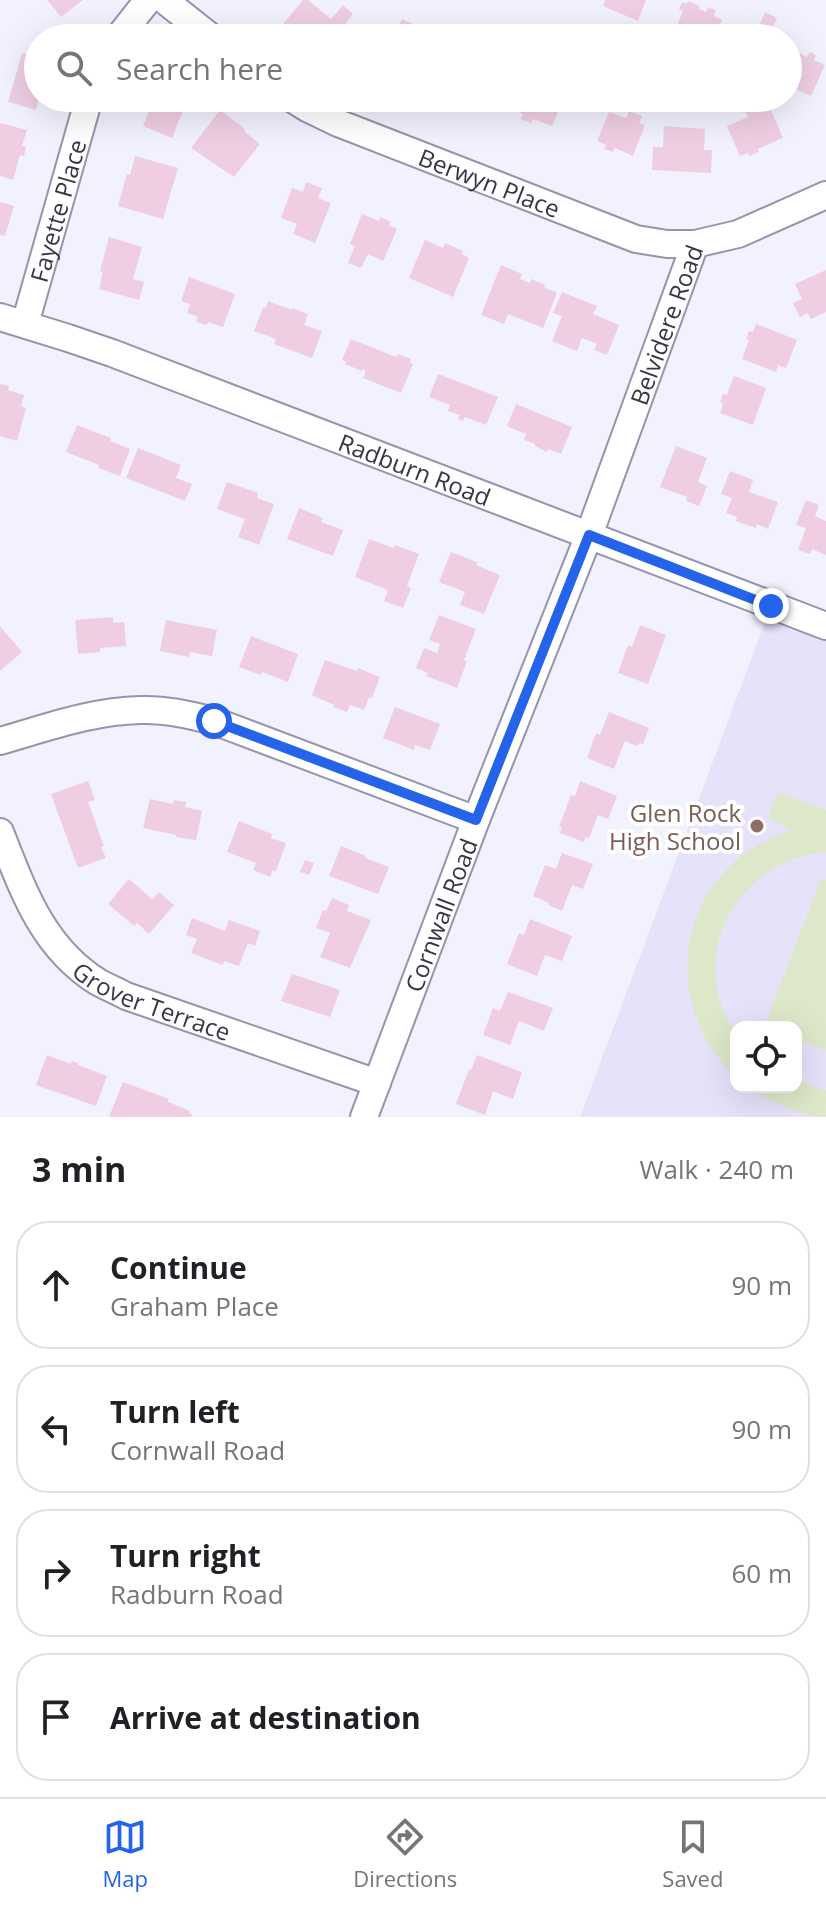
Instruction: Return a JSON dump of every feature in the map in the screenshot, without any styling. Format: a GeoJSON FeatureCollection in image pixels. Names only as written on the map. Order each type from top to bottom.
{"type":"FeatureCollection","features":[{"type":"Feature","properties":{"kind":"street"},"geometry":{"type":"LineString","coordinates":[[129,24],[148,0]]}},
{"type":"Feature","properties":{"kind":"street"},"geometry":{"type":"LineString","coordinates":[[164,0],[194,24]]}},
{"type":"Feature","properties":{"kind":"street","name":"Fayette Place"},"geometry":{"type":"LineString","coordinates":[[12,321],[84,112]]}},
{"type":"Feature","properties":{"kind":"street","name":"Berwyn Place"},"geometry":{"type":"LineString","coordinates":[[315,112],[636,239],[695,244]]}},
{"type":"Feature","properties":{"kind":"street","name":"Belvidere Road"},"geometry":{"type":"LineString","coordinates":[[589,535],[695,244],[738,234],[826,195]]}},
{"type":"Feature","properties":{"kind":"street","name":"Radburn Road"},"geometry":{"type":"LineString","coordinates":[[12,321],[112,353],[826,626]]}},
{"type":"Feature","properties":{"kind":"street","name":"Cornwall Road"},"geometry":{"type":"LineString","coordinates":[[364,1117],[476,820],[589,535]]}},
{"type":"Feature","properties":{"kind":"street"},"geometry":{"type":"LineString","coordinates":[[0,741],[100,713],[141,710],[180,713],[214,721],[476,820]]}},
{"type":"Feature","properties":{"kind":"street","name":"Grover Terrace"},"geometry":{"type":"LineString","coordinates":[[3,850],[32,910],[50,937],[71,962],[97,981],[126,996],[377,1083]]}},
{"type":"Feature","properties":{"kind":"shaded area","name":"Glen Rock High School"},"geometry":{"type":"Polygon","coordinates":[[[771,606],[826,626],[826,1117],[580,1117],[771,606]]]}},
{"type":"Feature","properties":{"kind":"green space"},"geometry":{"type":"Polygon","coordinates":[[[778,792],[826,810],[826,852],[802,856],[780,865],[743,894],[730,913],[716,958],[716,983],[730,1023],[730,1070],[701,1030],[691,1002],[689,945],[697,917],[710,890],[729,867],[759,845],[792,830],[767,818],[778,792]]]}},
{"type":"Feature","properties":{"kind":"green space"},"geometry":{"type":"Polygon","coordinates":[[[821,879],[826,881],[826,1051],[802,1041],[802,1021],[766,1021],[821,879]]]}},
{"type":"Feature","properties":{"kind":"green space"},"geometry":{"type":"Polygon","coordinates":[[[802,1082],[826,1091],[826,1117],[807,1114],[758,1093],[802,1093],[802,1082]]]}},
{"type":"Feature","properties":{"kind":"building"},"geometry":{"type":"Polygon","coordinates":[[[47,0],[83,0],[61,17],[47,0]]]}},
{"type":"Feature","properties":{"kind":"building"},"geometry":{"type":"Polygon","coordinates":[[[303,0],[308,0],[331,19],[343,5],[353,14],[345,24],[283,24],[303,0]]]}},
{"type":"Feature","properties":{"kind":"building"},"geometry":{"type":"Polygon","coordinates":[[[605,0],[646,0],[638,21],[603,6],[605,0]]]}},
{"type":"Feature","properties":{"kind":"building"},"geometry":{"type":"Polygon","coordinates":[[[688,1],[700,6],[699,9],[706,12],[708,7],[716,10],[714,16],[722,20],[720,24],[678,24],[683,11],[679,10],[682,2],[687,4],[688,1]]]}},
{"type":"Feature","properties":{"kind":"building"},"geometry":{"type":"Polygon","coordinates":[[[765,12],[777,18],[774,24],[760,24],[765,12]]]}},
{"type":"Feature","properties":{"kind":"building"},"geometry":{"type":"Polygon","coordinates":[[[810,52],[816,55],[814,60],[825,65],[811,96],[802,92],[802,54],[807,57],[810,52]]]}},
{"type":"Feature","properties":{"kind":"building"},"geometry":{"type":"Polygon","coordinates":[[[22,53],[24,54],[24,107],[8,102],[22,53]]]}},
{"type":"Feature","properties":{"kind":"building"},"geometry":{"type":"Polygon","coordinates":[[[149,112],[182,112],[172,138],[143,126],[149,112]]]}},
{"type":"Feature","properties":{"kind":"building"},"geometry":{"type":"Polygon","coordinates":[[[218,112],[245,129],[260,144],[234,177],[191,148],[218,112]]]}},
{"type":"Feature","properties":{"kind":"building"},"geometry":{"type":"Polygon","coordinates":[[[518,112],[558,112],[552,126],[533,119],[531,123],[521,119],[523,114],[518,112]]]}},
{"type":"Feature","properties":{"kind":"building"},"geometry":{"type":"Polygon","coordinates":[[[609,112],[626,118],[632,112],[642,116],[639,123],[645,125],[633,156],[615,148],[613,152],[604,149],[606,145],[597,141],[609,112]]]}},
{"type":"Feature","properties":{"kind":"building"},"geometry":{"type":"Polygon","coordinates":[[[746,112],[772,112],[783,138],[758,149],[759,152],[740,156],[727,126],[748,117],[746,112]]]}},
{"type":"Feature","properties":{"kind":"building"},"geometry":{"type":"Polygon","coordinates":[[[0,123],[27,130],[22,146],[26,147],[24,156],[20,155],[13,180],[0,176],[0,123]]]}},
{"type":"Feature","properties":{"kind":"building"},"geometry":{"type":"Polygon","coordinates":[[[664,126],[705,129],[704,150],[712,150],[711,173],[652,170],[653,147],[663,147],[664,126]]]}},
{"type":"Feature","properties":{"kind":"building"},"geometry":{"type":"Polygon","coordinates":[[[135,156],[178,168],[163,219],[118,206],[135,156]]]}},
{"type":"Feature","properties":{"kind":"building"},"geometry":{"type":"Polygon","coordinates":[[[306,182],[322,188],[318,198],[331,203],[315,243],[293,234],[297,224],[281,218],[292,188],[303,192],[306,182]]]}},
{"type":"Feature","properties":{"kind":"building"},"geometry":{"type":"Polygon","coordinates":[[[0,202],[14,206],[5,236],[0,235],[0,202]]]}},
{"type":"Feature","properties":{"kind":"building"},"geometry":{"type":"Polygon","coordinates":[[[362,214],[379,221],[380,217],[397,229],[383,261],[368,254],[361,268],[348,263],[355,246],[350,244],[362,214]]]}},
{"type":"Feature","properties":{"kind":"building"},"geometry":{"type":"Polygon","coordinates":[[[109,237],[142,247],[133,279],[144,282],[139,300],[99,289],[103,272],[100,271],[109,237]]]}},
{"type":"Feature","properties":{"kind":"building"},"geometry":{"type":"Polygon","coordinates":[[[425,240],[443,248],[445,243],[463,251],[462,254],[469,258],[453,297],[409,278],[425,240]]]}},
{"type":"Feature","properties":{"kind":"building"},"geometry":{"type":"Polygon","coordinates":[[[501,265],[522,274],[520,279],[530,283],[531,279],[557,293],[543,328],[508,314],[504,324],[481,315],[501,265]]]}},
{"type":"Feature","properties":{"kind":"building"},"geometry":{"type":"Polygon","coordinates":[[[826,270],[826,312],[811,319],[808,313],[800,317],[793,303],[802,299],[795,284],[826,270]]]}},
{"type":"Feature","properties":{"kind":"building"},"geometry":{"type":"Polygon","coordinates":[[[189,277],[235,294],[223,327],[196,322],[198,317],[187,313],[190,304],[181,301],[189,277]]]}},
{"type":"Feature","properties":{"kind":"building"},"geometry":{"type":"Polygon","coordinates":[[[562,292],[597,306],[593,314],[619,325],[607,355],[594,350],[597,344],[582,338],[577,351],[552,341],[562,316],[553,313],[562,292]]]}},
{"type":"Feature","properties":{"kind":"building"},"geometry":{"type":"Polygon","coordinates":[[[268,301],[308,314],[304,325],[322,331],[312,358],[274,344],[276,339],[254,331],[268,301]]]}},
{"type":"Feature","properties":{"kind":"building"},"geometry":{"type":"Polygon","coordinates":[[[756,324],[797,340],[786,368],[778,365],[776,372],[742,359],[749,331],[753,332],[756,324]]]}},
{"type":"Feature","properties":{"kind":"building"},"geometry":{"type":"Polygon","coordinates":[[[351,339],[396,357],[398,354],[411,359],[410,363],[413,364],[401,393],[363,378],[366,371],[345,364],[342,360],[351,339]]]}},
{"type":"Feature","properties":{"kind":"building"},"geometry":{"type":"Polygon","coordinates":[[[438,374],[498,397],[486,425],[465,417],[463,421],[458,419],[460,415],[448,411],[450,405],[429,397],[438,374]]]}},
{"type":"Feature","properties":{"kind":"building"},"geometry":{"type":"Polygon","coordinates":[[[734,376],[766,388],[753,425],[720,413],[723,394],[727,395],[734,376]]]}},
{"type":"Feature","properties":{"kind":"building"},"geometry":{"type":"Polygon","coordinates":[[[0,384],[24,395],[21,406],[26,408],[17,441],[0,436],[0,384]]]}},
{"type":"Feature","properties":{"kind":"building"},"geometry":{"type":"Polygon","coordinates":[[[516,404],[572,427],[561,454],[535,446],[524,440],[526,434],[507,426],[516,404]]]}},
{"type":"Feature","properties":{"kind":"building"},"geometry":{"type":"Polygon","coordinates":[[[77,425],[130,449],[120,476],[66,452],[77,425]]]}},
{"type":"Feature","properties":{"kind":"building"},"geometry":{"type":"Polygon","coordinates":[[[676,446],[707,458],[698,482],[707,486],[699,506],[686,501],[687,497],[660,487],[676,446]]]}},
{"type":"Feature","properties":{"kind":"building"},"geometry":{"type":"Polygon","coordinates":[[[138,448],[181,465],[176,478],[192,484],[185,501],[126,478],[138,448]]]}},
{"type":"Feature","properties":{"kind":"building"},"geometry":{"type":"Polygon","coordinates":[[[730,471],[753,480],[749,492],[778,502],[768,529],[736,521],[737,517],[726,513],[732,498],[721,494],[730,471]]]}},
{"type":"Feature","properties":{"kind":"building"},"geometry":{"type":"Polygon","coordinates":[[[227,482],[258,493],[257,498],[274,504],[259,545],[238,537],[245,519],[217,509],[227,482]]]}},
{"type":"Feature","properties":{"kind":"building"},"geometry":{"type":"Polygon","coordinates":[[[806,500],[819,505],[815,516],[826,521],[826,555],[812,549],[810,554],[798,550],[806,528],[796,525],[806,500]]]}},
{"type":"Feature","properties":{"kind":"building"},"geometry":{"type":"Polygon","coordinates":[[[299,508],[323,518],[321,522],[343,530],[333,556],[287,539],[299,508]]]}},
{"type":"Feature","properties":{"kind":"building"},"geometry":{"type":"Polygon","coordinates":[[[369,539],[419,554],[407,586],[411,588],[403,608],[384,601],[388,590],[355,577],[369,539]]]}},
{"type":"Feature","properties":{"kind":"building"},"geometry":{"type":"Polygon","coordinates":[[[451,552],[500,575],[484,614],[460,605],[465,592],[439,582],[451,552]]]}},
{"type":"Feature","properties":{"kind":"building"},"geometry":{"type":"Polygon","coordinates":[[[439,615],[476,629],[457,688],[426,676],[428,673],[416,668],[424,648],[437,653],[440,644],[429,640],[439,615]]]}},
{"type":"Feature","properties":{"kind":"building"},"geometry":{"type":"Polygon","coordinates":[[[113,617],[113,623],[124,622],[126,646],[78,654],[75,620],[113,617]]]}},
{"type":"Feature","properties":{"kind":"building"},"geometry":{"type":"Polygon","coordinates":[[[166,620],[217,630],[212,656],[190,652],[189,657],[160,651],[166,620]]]}},
{"type":"Feature","properties":{"kind":"building"},"geometry":{"type":"Polygon","coordinates":[[[640,625],[666,635],[648,684],[618,673],[628,645],[632,647],[640,625]]]}},
{"type":"Feature","properties":{"kind":"building"},"geometry":{"type":"Polygon","coordinates":[[[0,626],[22,652],[0,671],[0,626]]]}},
{"type":"Feature","properties":{"kind":"building"},"geometry":{"type":"Polygon","coordinates":[[[251,636],[298,654],[288,682],[239,667],[251,636]]]}},
{"type":"Feature","properties":{"kind":"building"},"geometry":{"type":"Polygon","coordinates":[[[325,660],[380,677],[364,710],[350,705],[347,712],[312,695],[325,660]]]}},
{"type":"Feature","properties":{"kind":"building"},"geometry":{"type":"Polygon","coordinates":[[[395,707],[440,724],[430,750],[415,745],[414,750],[383,738],[395,707]]]}},
{"type":"Feature","properties":{"kind":"building"},"geometry":{"type":"Polygon","coordinates":[[[609,712],[649,728],[643,744],[637,746],[625,741],[614,769],[587,758],[596,733],[600,735],[609,712]]]}},
{"type":"Feature","properties":{"kind":"building"},"geometry":{"type":"Polygon","coordinates":[[[88,781],[95,800],[88,802],[106,858],[78,868],[51,794],[88,781]]]}},
{"type":"Feature","properties":{"kind":"building"},"geometry":{"type":"Polygon","coordinates":[[[580,781],[617,796],[608,819],[598,815],[589,838],[585,837],[584,842],[560,833],[562,827],[559,827],[580,781]]]}},
{"type":"Feature","properties":{"kind":"building"},"geometry":{"type":"Polygon","coordinates":[[[150,799],[173,804],[174,800],[186,802],[185,807],[202,811],[196,840],[143,828],[150,799]]]}},
{"type":"Feature","properties":{"kind":"building"},"geometry":{"type":"Polygon","coordinates":[[[239,821],[286,843],[276,871],[273,870],[270,877],[253,870],[256,863],[227,852],[239,821]]]}},
{"type":"Feature","properties":{"kind":"building"},"geometry":{"type":"Polygon","coordinates":[[[341,846],[389,867],[378,894],[329,876],[341,846]]]}},
{"type":"Feature","properties":{"kind":"building"},"geometry":{"type":"Polygon","coordinates":[[[562,853],[593,864],[583,889],[572,885],[562,911],[533,896],[545,865],[556,869],[562,853]]]}},
{"type":"Feature","properties":{"kind":"building"},"geometry":{"type":"Polygon","coordinates":[[[305,860],[314,863],[309,875],[300,872],[305,860]]]}},
{"type":"Feature","properties":{"kind":"building"},"geometry":{"type":"Polygon","coordinates":[[[129,879],[152,899],[159,892],[174,905],[149,934],[137,923],[134,926],[108,904],[129,879]]]}},
{"type":"Feature","properties":{"kind":"building"},"geometry":{"type":"Polygon","coordinates":[[[332,898],[349,905],[347,911],[371,920],[350,968],[320,957],[330,933],[316,928],[332,898]]]}},
{"type":"Feature","properties":{"kind":"building"},"geometry":{"type":"Polygon","coordinates":[[[192,918],[225,931],[229,920],[260,931],[255,946],[248,943],[239,966],[224,961],[223,965],[191,953],[197,939],[186,935],[192,918]]]}},
{"type":"Feature","properties":{"kind":"building"},"geometry":{"type":"Polygon","coordinates":[[[530,919],[572,936],[562,961],[545,955],[537,976],[507,964],[519,933],[524,935],[530,919]]]}},
{"type":"Feature","properties":{"kind":"building"},"geometry":{"type":"Polygon","coordinates":[[[292,974],[340,990],[330,1017],[281,1001],[292,974]]]}},
{"type":"Feature","properties":{"kind":"building"},"geometry":{"type":"Polygon","coordinates":[[[508,992],[553,1008],[544,1031],[519,1021],[510,1045],[483,1035],[493,1008],[500,1011],[508,992]]]}},
{"type":"Feature","properties":{"kind":"building"},"geometry":{"type":"Polygon","coordinates":[[[47,1055],[71,1064],[72,1061],[78,1063],[107,1076],[96,1106],[36,1085],[47,1055]]]}},
{"type":"Feature","properties":{"kind":"building"},"geometry":{"type":"Polygon","coordinates":[[[477,1055],[522,1072],[513,1099],[493,1091],[485,1115],[456,1104],[477,1055]]]}},
{"type":"Feature","properties":{"kind":"building"},"geometry":{"type":"Polygon","coordinates":[[[123,1082],[169,1099],[168,1102],[190,1111],[191,1117],[109,1117],[123,1082]]]}},
{"type":"Feature","properties":{"kind":"place","name":"Glen Rock High School"},"geometry":{"type":"Point","coordinates":[757,826]}},
{"type":"Feature","properties":{"kind":"route"},"geometry":{"type":"LineString","coordinates":[[214,721],[476,820],[589,535],[771,606]]}}]}
